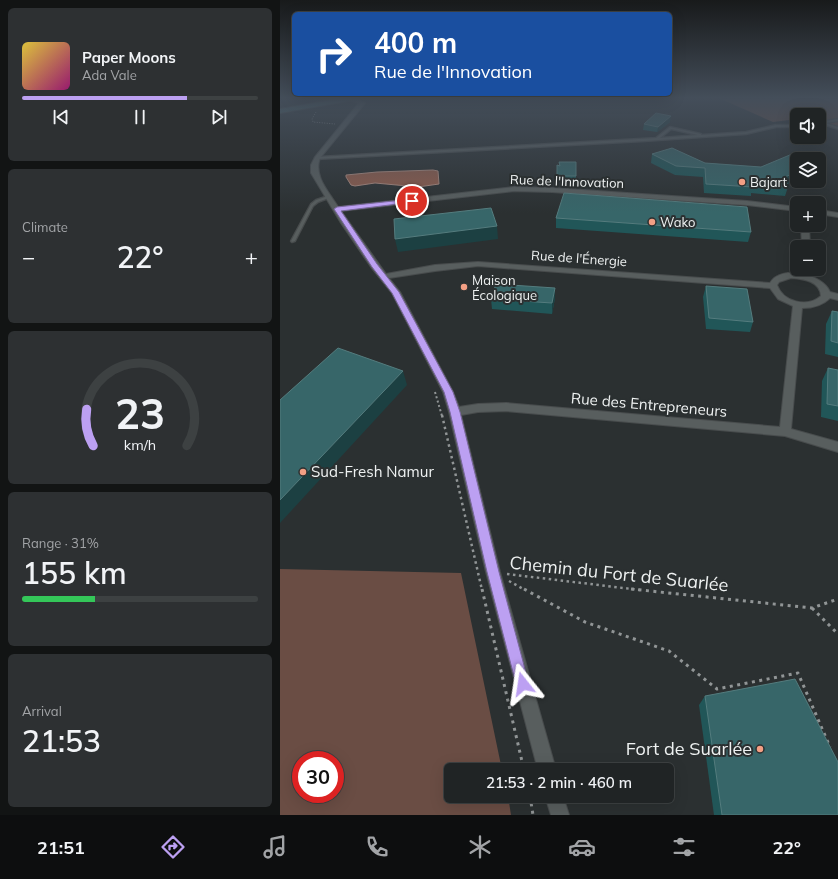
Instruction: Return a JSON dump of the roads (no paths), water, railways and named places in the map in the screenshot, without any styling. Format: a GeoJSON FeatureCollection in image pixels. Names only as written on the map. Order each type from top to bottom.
{"type":"FeatureCollection","features":[{"type":"Feature","properties":{"kind":"street"},"geometry":{"type":"LineString","coordinates":[[334,137],[317,158],[314,165],[314,173],[383,277],[396,292],[448,392],[455,412],[493,572],[545,763]]}},
{"type":"Feature","properties":{"kind":"street","name":"Rue de l'Innovation"},"geometry":{"type":"LineString","coordinates":[[337,209],[514,190],[560,190],[790,208]]}},
{"type":"Feature","properties":{"kind":"street"},"geometry":{"type":"LineString","coordinates":[[826,213],[838,215]]}},
{"type":"Feature","properties":{"kind":"street","name":"Rue de l'Énergie"},"geometry":{"type":"LineString","coordinates":[[383,277],[435,268],[478,264],[774,286]]}},
{"type":"Feature","properties":{"kind":"street"},"geometry":{"type":"LineString","coordinates":[[790,275],[776,280],[774,286],[775,291],[780,297],[798,304],[808,305],[819,303],[824,299],[826,294]]}},
{"type":"Feature","properties":{"kind":"street"},"geometry":{"type":"LineString","coordinates":[[806,276],[820,284],[826,294],[838,297]]}},
{"type":"Feature","properties":{"kind":"street"},"geometry":{"type":"LineString","coordinates":[[785,432],[786,403],[798,304]]}},
{"type":"Feature","properties":{"kind":"street","name":"Rue des Entrepreneurs"},"geometry":{"type":"LineString","coordinates":[[455,412],[478,408],[506,407],[785,432],[838,447]]}},
{"type":"Feature","properties":{"kind":"street"},"geometry":{"type":"LineString","coordinates":[[556,803],[560,815]]}},
{"type":"Feature","properties":{"kind":"lane"},"geometry":{"type":"LineString","coordinates":[[317,158],[689,137]]}},
{"type":"Feature","properties":{"kind":"lane"},"geometry":{"type":"LineString","coordinates":[[293,241],[312,205],[329,196]]}},
{"type":"Feature","properties":{"kind":"place","name":"Bajart"},"geometry":{"type":"Point","coordinates":[742,182]}},
{"type":"Feature","properties":{"kind":"place","name":"Wako"},"geometry":{"type":"Point","coordinates":[652,222]}},
{"type":"Feature","properties":{"kind":"place","name":"Maison Écologique"},"geometry":{"type":"Point","coordinates":[464,287]}},
{"type":"Feature","properties":{"kind":"place","name":"Sud-Fresh Namur"},"geometry":{"type":"Point","coordinates":[303,472]}},
{"type":"Feature","properties":{"kind":"place","name":"Fort de Suarlée"},"geometry":{"type":"Point","coordinates":[760,749]}}]}
